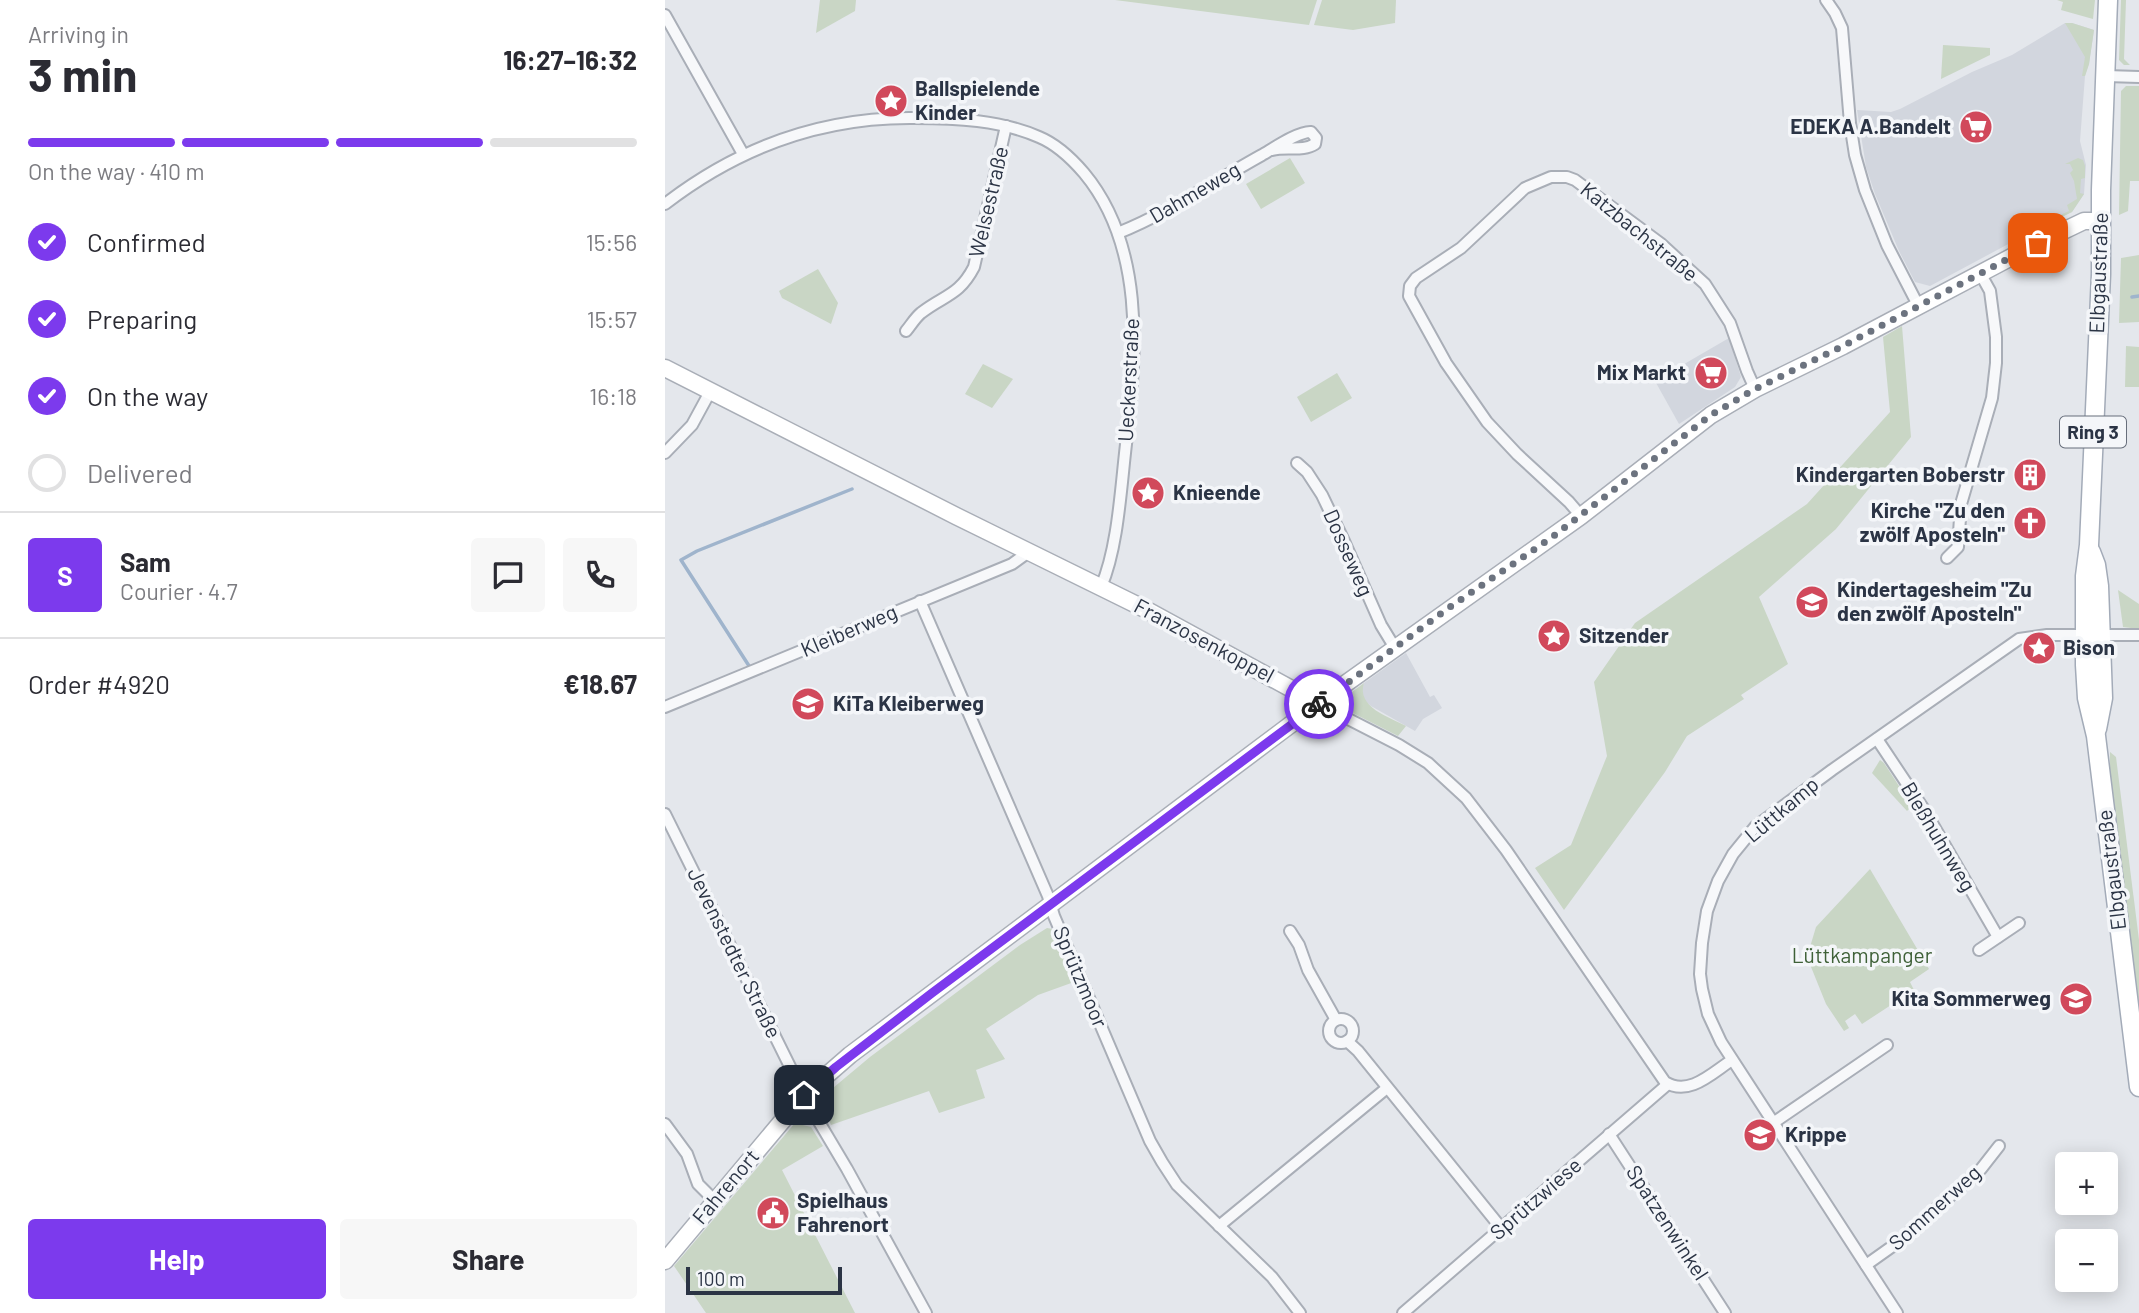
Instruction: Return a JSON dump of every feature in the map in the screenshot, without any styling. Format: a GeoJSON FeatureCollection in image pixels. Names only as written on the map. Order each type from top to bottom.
{"type":"FeatureCollection","features":[{"type":"Feature","properties":{"kind":"main road","name":"Elbgaustraße"},"geometry":{"type":"LineString","coordinates":[[2108,0],[2101,274],[2089,545],[2098,576],[2087,698],[2096,736],[2139,1087]]}},
{"type":"Feature","properties":{"kind":"street"},"geometry":{"type":"LineString","coordinates":[[1826,0],[1842,28],[1850,123],[1855,155],[1865,190],[1883,237],[1918,305]]}},
{"type":"Feature","properties":{"kind":"street"},"geometry":{"type":"LineString","coordinates":[[665,15],[743,154]]}},
{"type":"Feature","properties":{"kind":"street"},"geometry":{"type":"LineString","coordinates":[[2106,76],[2139,76]]}},
{"type":"Feature","properties":{"kind":"street","name":"Ueckerstraße"},"geometry":{"type":"LineString","coordinates":[[665,204],[699,179],[743,154],[818,128],[851,122],[889,118],[975,121],[1040,137],[1072,160],[1095,187],[1118,233],[1132,301],[1133,363],[1127,432],[1114,541],[1110,564],[1101,587]]}},
{"type":"Feature","properties":{"kind":"street","name":"Welsestraße"},"geometry":{"type":"LineString","coordinates":[[906,331],[919,314],[958,290],[974,267],[1006,127]]}},
{"type":"Feature","properties":{"kind":"street","name":"Dahmeweg"},"geometry":{"type":"LineString","coordinates":[[1118,233],[1138,225],[1272,150]]}},
{"type":"Feature","properties":{"kind":"street","name":"Katzbachstraße"},"geometry":{"type":"LineString","coordinates":[[1581,516],[1487,422],[1446,363],[1409,296],[1410,286],[1416,278],[1461,248],[1525,188],[1551,177],[1575,180],[1685,264],[1705,284],[1722,309],[1755,389]]}},
{"type":"Feature","properties":{"kind":"street","name":"Fahrenort"},"geometry":{"type":"LineString","coordinates":[[665,1261],[804,1095],[860,1048],[1319,704],[1581,516],[1693,427],[1755,389],[1843,346],[1980,273],[2084,221],[2101,220]]}},
{"type":"Feature","properties":{"kind":"street"},"geometry":{"type":"LineString","coordinates":[[1947,558],[1958,547],[1961,504],[1990,411],[1994,387],[1996,363],[1993,314],[1990,291],[1980,273]]}},
{"type":"Feature","properties":{"kind":"street","name":"Franzosenkoppel"},"geometry":{"type":"LineString","coordinates":[[665,368],[1167,620],[1428,763],[1459,790],[1494,833],[1668,1084]]}},
{"type":"Feature","properties":{"kind":"street"},"geometry":{"type":"LineString","coordinates":[[665,453],[692,425],[711,390]]}},
{"type":"Feature","properties":{"kind":"street","name":"Dosseweg"},"geometry":{"type":"LineString","coordinates":[[1297,463],[1307,472],[1322,495],[1381,625],[1395,648]]}},
{"type":"Feature","properties":{"kind":"street","name":"Kleiberweg"},"geometry":{"type":"LineString","coordinates":[[665,706],[1012,564],[1030,551]]}},
{"type":"Feature","properties":{"kind":"street","name":"Sprützmoor"},"geometry":{"type":"LineString","coordinates":[[920,601],[1150,1141],[1175,1183],[1280,1286],[1300,1313]]}},
{"type":"Feature","properties":{"kind":"street","name":"Lüttkamp"},"geometry":{"type":"LineString","coordinates":[[1897,1313],[1712,1025],[1700,974],[1705,922],[1718,881],[1733,855],[1755,827],[1832,769],[2019,639],[2047,635],[2139,635]]}},
{"type":"Feature","properties":{"kind":"street","name":"Bleßhuhnweg"},"geometry":{"type":"LineString","coordinates":[[1877,739],[1924,811],[1998,937]]}},
{"type":"Feature","properties":{"kind":"street","name":"Jevenstedter Straße"},"geometry":{"type":"LineString","coordinates":[[665,814],[804,1095],[926,1313]]}},
{"type":"Feature","properties":{"kind":"street"},"geometry":{"type":"LineString","coordinates":[[1979,950],[2019,923]]}},
{"type":"Feature","properties":{"kind":"street"},"geometry":{"type":"LineString","coordinates":[[1290,931],[1336,1020]]}},
{"type":"Feature","properties":{"kind":"street"},"geometry":{"type":"LineString","coordinates":[[1347,1041],[1353,1034],[1351,1025],[1345,1019],[1336,1020],[1330,1026],[1329,1035],[1335,1041],[1347,1041],[1358,1051],[1502,1229]]}},
{"type":"Feature","properties":{"kind":"street"},"geometry":{"type":"LineString","coordinates":[[1773,1123],[1887,1045]]}},
{"type":"Feature","properties":{"kind":"street"},"geometry":{"type":"LineString","coordinates":[[1668,1084],[1689,1087],[1732,1060]]}},
{"type":"Feature","properties":{"kind":"street","name":"Sprützwiese"},"geometry":{"type":"LineString","coordinates":[[1403,1313],[1668,1084]]}},
{"type":"Feature","properties":{"kind":"street"},"geometry":{"type":"LineString","coordinates":[[1219,1226],[1387,1088]]}},
{"type":"Feature","properties":{"kind":"street"},"geometry":{"type":"LineString","coordinates":[[665,1124],[687,1154],[698,1184],[715,1201]]}},
{"type":"Feature","properties":{"kind":"street","name":"Spatzenwinkel"},"geometry":{"type":"LineString","coordinates":[[1609,1134],[1725,1313]]}},
{"type":"Feature","properties":{"kind":"street","name":"Sommerweg"},"geometry":{"type":"LineString","coordinates":[[1866,1265],[1972,1178],[1999,1146]]}},
{"type":"Feature","properties":{"kind":"shaded area"},"geometry":{"type":"Polygon","coordinates":[[[2065,23],[2094,30],[2085,76],[2080,141],[2086,165],[2084,194],[2072,212],[1930,286],[1915,282],[1875,194],[1866,167],[1857,110],[1891,112],[1900,109],[2012,55],[2065,23]]]}},
{"type":"Feature","properties":{"kind":"shaded area"},"geometry":{"type":"Polygon","coordinates":[[[1729,338],[1741,377],[1735,387],[1679,424],[1655,381],[1729,338]]]}},
{"type":"Feature","properties":{"kind":"shaded area"},"geometry":{"type":"Polygon","coordinates":[[[1406,653],[1430,697],[1434,695],[1442,708],[1423,719],[1415,731],[1371,706],[1364,700],[1361,691],[1364,683],[1406,653]]]}},
{"type":"Feature","properties":{"kind":"green space"},"geometry":{"type":"Polygon","coordinates":[[[820,0],[856,0],[855,11],[816,33],[820,0]]]}},
{"type":"Feature","properties":{"kind":"green space"},"geometry":{"type":"Polygon","coordinates":[[[1115,0],[1317,0],[1309,25],[1115,0]]]}},
{"type":"Feature","properties":{"kind":"green space"},"geometry":{"type":"Polygon","coordinates":[[[1322,0],[1396,0],[1395,23],[1353,30],[1314,25],[1322,0]]]}},
{"type":"Feature","properties":{"kind":"green space"},"geometry":{"type":"Polygon","coordinates":[[[2057,0],[2095,0],[2093,19],[2061,10],[2063,2],[2057,0]]]}},
{"type":"Feature","properties":{"kind":"green space"},"geometry":{"type":"Polygon","coordinates":[[[2121,0],[2126,0],[2124,59],[2130,65],[2124,65],[2119,60],[2121,0]]]}},
{"type":"Feature","properties":{"kind":"green space"},"geometry":{"type":"Polygon","coordinates":[[[2065,23],[2094,30],[2085,76],[2082,76],[2085,57],[2065,23]]]}},
{"type":"Feature","properties":{"kind":"green space"},"geometry":{"type":"Polygon","coordinates":[[[1943,45],[1990,48],[1990,55],[1941,79],[1943,45]]]}},
{"type":"Feature","properties":{"kind":"green space"},"geometry":{"type":"Polygon","coordinates":[[[2126,86],[2139,86],[2139,181],[2130,181],[2128,211],[2119,215],[2121,91],[2126,86]]]}},
{"type":"Feature","properties":{"kind":"green space"},"geometry":{"type":"Polygon","coordinates":[[[1290,158],[1305,183],[1261,209],[1246,184],[1290,158]]]}},
{"type":"Feature","properties":{"kind":"green space"},"geometry":{"type":"Polygon","coordinates":[[[2078,158],[2083,160],[2085,166],[2085,178],[2081,179],[2080,193],[2084,194],[2072,212],[2037,229],[2036,226],[2069,211],[2067,205],[2077,199],[2070,173],[2073,170],[2070,164],[2065,164],[2078,158]]]}},
{"type":"Feature","properties":{"kind":"green space"},"geometry":{"type":"Polygon","coordinates":[[[2139,255],[2139,322],[2119,323],[2121,258],[2139,255]]]}},
{"type":"Feature","properties":{"kind":"green space"},"geometry":{"type":"Polygon","coordinates":[[[818,269],[838,303],[831,324],[782,298],[779,291],[818,269]]]}},
{"type":"Feature","properties":{"kind":"green space"},"geometry":{"type":"Polygon","coordinates":[[[1902,326],[1911,437],[1836,529],[1759,597],[1788,664],[1741,695],[1744,699],[1687,736],[1665,772],[1564,910],[1535,868],[1571,845],[1607,756],[1594,682],[1635,623],[1807,504],[1890,412],[1883,337],[1902,326]]]}},
{"type":"Feature","properties":{"kind":"green space"},"geometry":{"type":"Polygon","coordinates":[[[2126,346],[2139,347],[2139,387],[2125,387],[2126,346]]]}},
{"type":"Feature","properties":{"kind":"green space"},"geometry":{"type":"Polygon","coordinates":[[[983,364],[1013,379],[992,408],[965,394],[983,364]]]}},
{"type":"Feature","properties":{"kind":"green space"},"geometry":{"type":"Polygon","coordinates":[[[1337,373],[1352,398],[1311,422],[1297,397],[1337,373]]]}},
{"type":"Feature","properties":{"kind":"green space"},"geometry":{"type":"Polygon","coordinates":[[[2118,590],[2139,604],[2139,629],[2123,627],[2118,590]]]}},
{"type":"Feature","properties":{"kind":"green space"},"geometry":{"type":"Polygon","coordinates":[[[1364,683],[1363,691],[1369,705],[1406,726],[1398,736],[1349,711],[1348,695],[1364,683]]]}},
{"type":"Feature","properties":{"kind":"green space"},"geometry":{"type":"Polygon","coordinates":[[[2110,752],[2116,757],[2139,940],[2139,1029],[2109,805],[2110,752]]]}},
{"type":"Feature","properties":{"kind":"green space"},"geometry":{"type":"Polygon","coordinates":[[[1880,760],[1912,806],[1907,811],[1872,773],[1880,760]]]}},
{"type":"Feature","properties":{"kind":"green space","name":"Lüttkampanger"},"geometry":{"type":"Polygon","coordinates":[[[1870,869],[1929,969],[1910,982],[1914,990],[1862,1024],[1855,1014],[1845,1021],[1849,1028],[1844,1031],[1826,1004],[1807,957],[1816,927],[1870,869]]]}},
{"type":"Feature","properties":{"kind":"green space"},"geometry":{"type":"Polygon","coordinates":[[[1047,928],[1053,929],[1074,982],[1038,995],[986,1029],[1005,1059],[976,1070],[985,1098],[939,1113],[929,1091],[831,1125],[823,1105],[827,1093],[870,1057],[1020,945],[1047,928]]]}},
{"type":"Feature","properties":{"kind":"green space"},"geometry":{"type":"Polygon","coordinates":[[[795,1123],[811,1127],[823,1146],[782,1170],[855,1313],[706,1313],[674,1266],[795,1123]]]}},
{"type":"Feature","properties":{"kind":"waterway"},"geometry":{"type":"LineString","coordinates":[[2132,297],[2139,296]]}},
{"type":"Feature","properties":{"kind":"waterway"},"geometry":{"type":"LineString","coordinates":[[751,669],[681,560],[697,551],[852,489]]}},
{"type":"Feature","properties":{"kind":"way so far"},"geometry":{"type":"LineString","coordinates":[[1319,704],[1447,609],[1551,538],[1711,415],[1755,389],[1843,346],[2038,243]]}},
{"type":"Feature","properties":{"kind":"place","name":"Ballspielende Kinder"},"geometry":{"type":"Point","coordinates":[891,101]}},
{"type":"Feature","properties":{"kind":"place","name":"EDEKA A.Bandelt"},"geometry":{"type":"Point","coordinates":[1976,127]}},
{"type":"Feature","properties":{"kind":"place","name":"Mix Markt"},"geometry":{"type":"Point","coordinates":[1711,373]}},
{"type":"Feature","properties":{"kind":"place","name":"Kindergarten Boberstr"},"geometry":{"type":"Point","coordinates":[2030,475]}},
{"type":"Feature","properties":{"kind":"place","name":"Knieende"},"geometry":{"type":"Point","coordinates":[1148,493]}},
{"type":"Feature","properties":{"kind":"place","name":"Kirche \"Zu den zwölf Aposteln\""},"geometry":{"type":"Point","coordinates":[2030,523]}},
{"type":"Feature","properties":{"kind":"place","name":"Kindertagesheim \"Zu den zwölf Aposteln\""},"geometry":{"type":"Point","coordinates":[1812,602]}},
{"type":"Feature","properties":{"kind":"place","name":"Sitzender"},"geometry":{"type":"Point","coordinates":[1554,636]}},
{"type":"Feature","properties":{"kind":"place","name":"Bison"},"geometry":{"type":"Point","coordinates":[2039,648]}},
{"type":"Feature","properties":{"kind":"place","name":"KiTa Kleiberweg"},"geometry":{"type":"Point","coordinates":[808,704]}},
{"type":"Feature","properties":{"kind":"place","name":"Kita Sommerweg"},"geometry":{"type":"Point","coordinates":[2076,999]}},
{"type":"Feature","properties":{"kind":"place","name":"Krippe"},"geometry":{"type":"Point","coordinates":[1760,1135]}},
{"type":"Feature","properties":{"kind":"place","name":"Spielhaus Fahrenort"},"geometry":{"type":"Point","coordinates":[773,1213]}},
{"type":"Feature","properties":{"kind":"route"},"geometry":{"type":"LineString","coordinates":[[804,1095],[932,993],[1319,704]]}}]}
